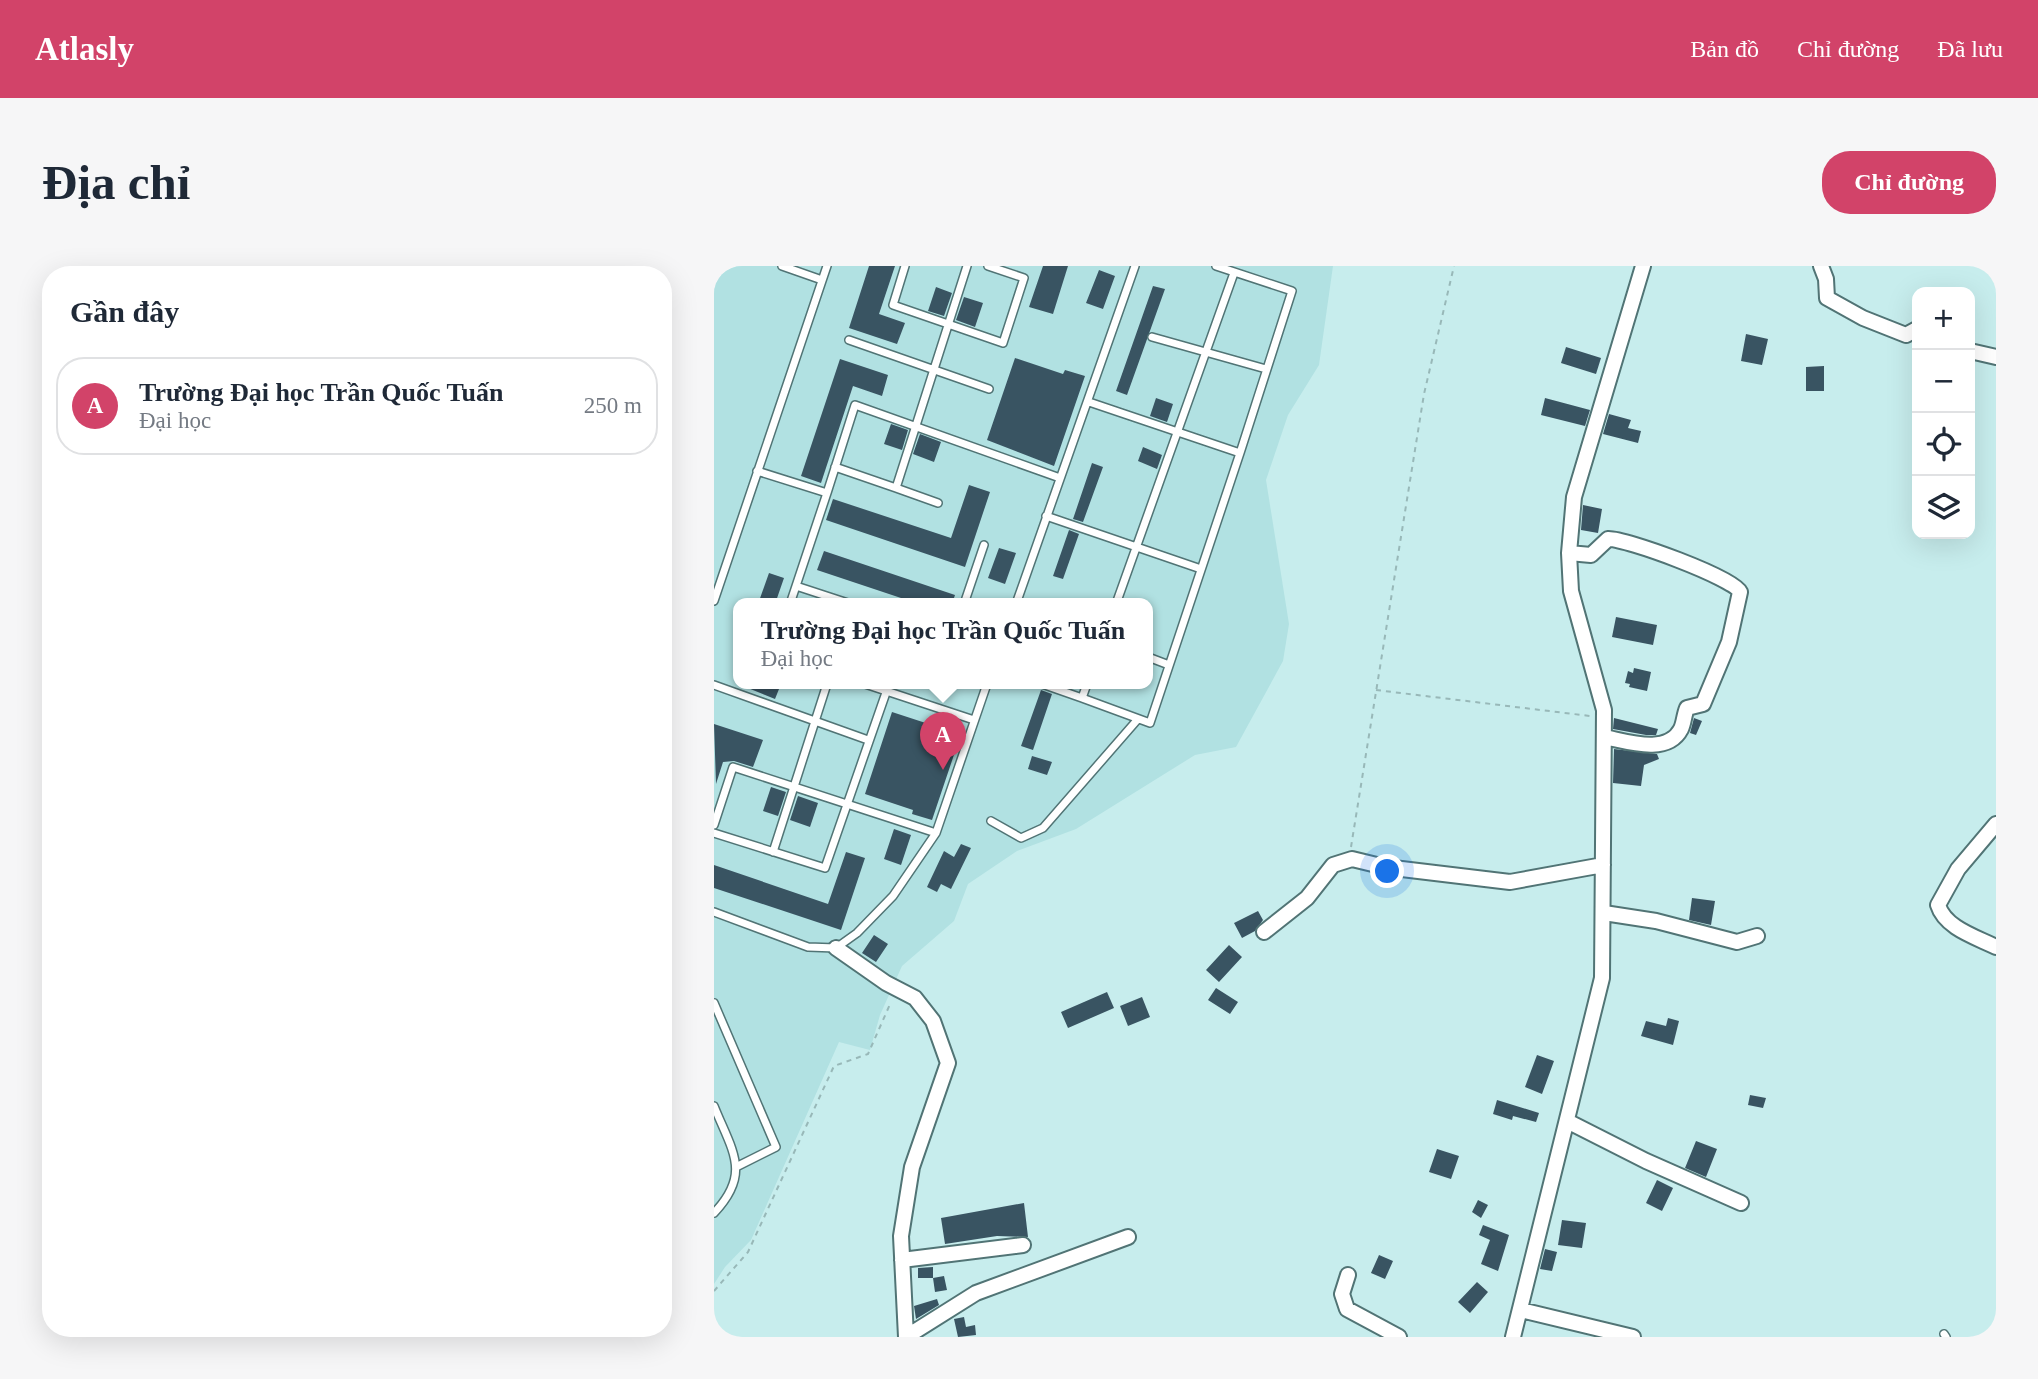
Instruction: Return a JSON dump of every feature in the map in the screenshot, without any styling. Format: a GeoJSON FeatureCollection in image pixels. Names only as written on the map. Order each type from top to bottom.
{"type":"FeatureCollection","features":[{"type":"Feature","properties":{"kind":"street"},"geometry":{"type":"LineString","coordinates":[[1513,1337],[1602,978],[1604,718],[1600,691],[1571,591],[1569,553],[1574,497],[1643,266]]}},
{"type":"Feature","properties":{"kind":"street"},"geometry":{"type":"LineString","coordinates":[[1821,266],[1826,279],[1827,298],[1863,318],[1906,335],[1912,332]]}},
{"type":"Feature","properties":{"kind":"street"},"geometry":{"type":"LineString","coordinates":[[1975,352],[1996,357]]}},
{"type":"Feature","properties":{"kind":"street"},"geometry":{"type":"LineString","coordinates":[[1569,553],[1591,555],[1608,539],[1620,539],[1643,550],[1714,573],[1731,581],[1740,592],[1729,642],[1717,674],[1703,704],[1687,708],[1682,728],[1676,736],[1646,745],[1604,737]]}},
{"type":"Feature","properties":{"kind":"street"},"geometry":{"type":"LineString","coordinates":[[1996,824],[1958,869],[1938,905],[1947,919],[1965,932],[1996,947]]}},
{"type":"Feature","properties":{"kind":"street"},"geometry":{"type":"LineString","coordinates":[[1264,932],[1307,898],[1333,865],[1349,859],[1510,882],[1603,865]]}},
{"type":"Feature","properties":{"kind":"street"},"geometry":{"type":"LineString","coordinates":[[1604,913],[1656,921],[1737,942],[1757,936]]}},
{"type":"Feature","properties":{"kind":"street"},"geometry":{"type":"LineString","coordinates":[[836,948],[886,983],[915,998],[933,1021],[948,1063],[912,1167],[901,1236],[906,1337],[976,1293],[1128,1237]]}},
{"type":"Feature","properties":{"kind":"street"},"geometry":{"type":"LineString","coordinates":[[1567,1121],[1646,1161],[1741,1203]]}},
{"type":"Feature","properties":{"kind":"street"},"geometry":{"type":"LineString","coordinates":[[902,1260],[1023,1245]]}},
{"type":"Feature","properties":{"kind":"street"},"geometry":{"type":"LineString","coordinates":[[1349,1275],[1342,1294],[1347,1309],[1399,1337]]}},
{"type":"Feature","properties":{"kind":"street"},"geometry":{"type":"LineString","coordinates":[[1521,1310],[1633,1337]]}},
{"type":"Feature","properties":{"kind":"lane"},"geometry":{"type":"LineString","coordinates":[[782,266],[822,280]]}},
{"type":"Feature","properties":{"kind":"lane"},"geometry":{"type":"LineString","coordinates":[[714,601],[827,266]]}},
{"type":"Feature","properties":{"kind":"lane"},"geometry":{"type":"LineString","coordinates":[[905,266],[893,305],[1003,343],[1024,278],[988,266]]}},
{"type":"Feature","properties":{"kind":"lane"},"geometry":{"type":"LineString","coordinates":[[896,488],[967,266]]}},
{"type":"Feature","properties":{"kind":"lane"},"geometry":{"type":"LineString","coordinates":[[1018,598],[1135,266]]}},
{"type":"Feature","properties":{"kind":"lane"},"geometry":{"type":"LineString","coordinates":[[1056,689],[1150,723],[1292,291],[1216,266]]}},
{"type":"Feature","properties":{"kind":"lane"},"geometry":{"type":"LineString","coordinates":[[1118,598],[1175,431],[1234,273]]}},
{"type":"Feature","properties":{"kind":"lane"},"geometry":{"type":"LineString","coordinates":[[1152,337],[1203,354],[1266,369]]}},
{"type":"Feature","properties":{"kind":"lane"},"geometry":{"type":"LineString","coordinates":[[849,340],[989,389]]}},
{"type":"Feature","properties":{"kind":"lane"},"geometry":{"type":"LineString","coordinates":[[1089,402],[1240,453]]}},
{"type":"Feature","properties":{"kind":"lane"},"geometry":{"type":"LineString","coordinates":[[792,598],[855,405],[1060,478]]}},
{"type":"Feature","properties":{"kind":"lane"},"geometry":{"type":"LineString","coordinates":[[835,467],[938,503]]}},
{"type":"Feature","properties":{"kind":"lane"},"geometry":{"type":"LineString","coordinates":[[757,471],[827,492]]}},
{"type":"Feature","properties":{"kind":"lane"},"geometry":{"type":"LineString","coordinates":[[1046,516],[1200,569]]}},
{"type":"Feature","properties":{"kind":"lane"},"geometry":{"type":"LineString","coordinates":[[966,598],[984,545]]}},
{"type":"Feature","properties":{"kind":"lane"},"geometry":{"type":"LineString","coordinates":[[796,586],[833,598]]}},
{"type":"Feature","properties":{"kind":"lane"},"geometry":{"type":"LineString","coordinates":[[1153,659],[1169,665]]}},
{"type":"Feature","properties":{"kind":"lane"},"geometry":{"type":"LineString","coordinates":[[714,685],[868,740]]}},
{"type":"Feature","properties":{"kind":"lane"},"geometry":{"type":"LineString","coordinates":[[773,852],[825,689]]}},
{"type":"Feature","properties":{"kind":"lane"},"geometry":{"type":"LineString","coordinates":[[714,833],[825,868],[888,689]]}},
{"type":"Feature","properties":{"kind":"lane"},"geometry":{"type":"LineString","coordinates":[[891,689],[974,720]]}},
{"type":"Feature","properties":{"kind":"lane"},"geometry":{"type":"LineString","coordinates":[[714,912],[796,943],[836,948],[857,933],[893,896],[936,833],[986,689]]}},
{"type":"Feature","properties":{"kind":"lane"},"geometry":{"type":"LineString","coordinates":[[1082,698],[1085,689]]}},
{"type":"Feature","properties":{"kind":"lane"},"geometry":{"type":"LineString","coordinates":[[991,821],[1021,838],[1043,828],[1138,719]]}},
{"type":"Feature","properties":{"kind":"lane"},"geometry":{"type":"LineString","coordinates":[[714,825],[733,767],[936,833]]}},
{"type":"Feature","properties":{"kind":"lane"},"geometry":{"type":"LineString","coordinates":[[714,1003],[776,1147],[738,1166]]}},
{"type":"Feature","properties":{"kind":"lane"},"geometry":{"type":"LineString","coordinates":[[714,1106],[738,1166],[731,1195],[714,1213]]}},
{"type":"Feature","properties":{"kind":"path"},"geometry":{"type":"LineString","coordinates":[[1349,859],[1424,394],[1454,266]]}},
{"type":"Feature","properties":{"kind":"path"},"geometry":{"type":"LineString","coordinates":[[1375,690],[1604,718]]}},
{"type":"Feature","properties":{"kind":"path"},"geometry":{"type":"LineString","coordinates":[[714,1291],[748,1252],[834,1066],[868,1054],[885,1008],[888,1002],[893,1001]]}},
{"type":"Feature","properties":{"kind":"shaded area"},"geometry":{"type":"Polygon","coordinates":[[[714,266],[1333,266],[1319,365],[1288,415],[1266,480],[1289,624],[1283,661],[1236,747],[1195,755],[1076,829],[1017,851],[968,884],[954,921],[902,966],[880,1015],[870,1050],[839,1042],[751,1240],[725,1267],[714,1284],[714,266]]]}},
{"type":"Feature","properties":{"kind":"building"},"geometry":{"type":"Polygon","coordinates":[[[869,266],[895,266],[879,314],[905,323],[897,344],[849,328],[869,266]]]}},
{"type":"Feature","properties":{"kind":"building"},"geometry":{"type":"Polygon","coordinates":[[[1043,266],[1068,266],[1053,314],[1029,307],[1043,266]]]}},
{"type":"Feature","properties":{"kind":"building"},"geometry":{"type":"Polygon","coordinates":[[[1099,270],[1115,276],[1103,309],[1086,303],[1099,270]]]}},
{"type":"Feature","properties":{"kind":"building"},"geometry":{"type":"Polygon","coordinates":[[[1153,286],[1165,289],[1127,395],[1116,391],[1153,286]]]}},
{"type":"Feature","properties":{"kind":"building"},"geometry":{"type":"Polygon","coordinates":[[[936,287],[952,293],[944,316],[928,311],[936,287]]]}},
{"type":"Feature","properties":{"kind":"building"},"geometry":{"type":"Polygon","coordinates":[[[964,297],[983,303],[975,327],[956,320],[964,297]]]}},
{"type":"Feature","properties":{"kind":"building"},"geometry":{"type":"Polygon","coordinates":[[[1746,334],[1768,339],[1762,365],[1741,361],[1746,334]]]}},
{"type":"Feature","properties":{"kind":"building"},"geometry":{"type":"Polygon","coordinates":[[[1566,347],[1601,358],[1596,374],[1561,363],[1566,347]]]}},
{"type":"Feature","properties":{"kind":"building"},"geometry":{"type":"Polygon","coordinates":[[[1015,358],[1063,374],[1065,370],[1085,376],[1054,466],[987,440],[1015,358]]]}},
{"type":"Feature","properties":{"kind":"building"},"geometry":{"type":"Polygon","coordinates":[[[840,359],[888,375],[882,396],[853,386],[821,483],[801,476],[840,359]]]}},
{"type":"Feature","properties":{"kind":"building"},"geometry":{"type":"Polygon","coordinates":[[[1824,366],[1824,391],[1806,391],[1806,367],[1824,366]]]}},
{"type":"Feature","properties":{"kind":"building"},"geometry":{"type":"Polygon","coordinates":[[[1156,398],[1173,404],[1167,422],[1150,416],[1156,398]]]}},
{"type":"Feature","properties":{"kind":"building"},"geometry":{"type":"Polygon","coordinates":[[[1545,398],[1590,410],[1585,426],[1541,415],[1545,398]]]}},
{"type":"Feature","properties":{"kind":"building"},"geometry":{"type":"Polygon","coordinates":[[[1609,414],[1631,420],[1628,428],[1641,431],[1638,443],[1603,434],[1609,414]]]}},
{"type":"Feature","properties":{"kind":"building"},"geometry":{"type":"Polygon","coordinates":[[[891,424],[908,430],[902,450],[884,444],[891,424]]]}},
{"type":"Feature","properties":{"kind":"building"},"geometry":{"type":"Polygon","coordinates":[[[920,434],[941,442],[934,462],[913,454],[920,434]]]}},
{"type":"Feature","properties":{"kind":"building"},"geometry":{"type":"Polygon","coordinates":[[[1143,447],[1162,455],[1157,469],[1138,461],[1143,447]]]}},
{"type":"Feature","properties":{"kind":"building"},"geometry":{"type":"Polygon","coordinates":[[[1092,463],[1103,467],[1083,522],[1073,519],[1092,463]]]}},
{"type":"Feature","properties":{"kind":"building"},"geometry":{"type":"Polygon","coordinates":[[[969,485],[990,492],[965,567],[826,520],[833,499],[951,538],[969,485]]]}},
{"type":"Feature","properties":{"kind":"building"},"geometry":{"type":"Polygon","coordinates":[[[1583,505],[1602,509],[1598,533],[1581,530],[1583,505]]]}},
{"type":"Feature","properties":{"kind":"building"},"geometry":{"type":"Polygon","coordinates":[[[1069,530],[1079,534],[1063,579],[1053,576],[1069,530]]]}},
{"type":"Feature","properties":{"kind":"building"},"geometry":{"type":"Polygon","coordinates":[[[999,548],[1016,553],[1005,584],[988,578],[999,548]]]}},
{"type":"Feature","properties":{"kind":"building"},"geometry":{"type":"Polygon","coordinates":[[[824,551],[955,595],[954,598],[901,598],[817,570],[824,551]]]}},
{"type":"Feature","properties":{"kind":"building"},"geometry":{"type":"Polygon","coordinates":[[[769,573],[784,578],[777,598],[760,598],[769,573]]]}},
{"type":"Feature","properties":{"kind":"building"},"geometry":{"type":"Polygon","coordinates":[[[1616,617],[1657,625],[1653,645],[1612,637],[1616,617]]]}},
{"type":"Feature","properties":{"kind":"building"},"geometry":{"type":"Polygon","coordinates":[[[1634,668],[1651,672],[1647,691],[1629,687],[1630,684],[1625,683],[1628,671],[1633,673],[1634,668]]]}},
{"type":"Feature","properties":{"kind":"building"},"geometry":{"type":"Polygon","coordinates":[[[750,689],[779,689],[775,699],[750,689]]]}},
{"type":"Feature","properties":{"kind":"building"},"geometry":{"type":"Polygon","coordinates":[[[1041,690],[1052,694],[1033,750],[1021,746],[1041,690]]]}},
{"type":"Feature","properties":{"kind":"building"},"geometry":{"type":"Polygon","coordinates":[[[892,712],[941,728],[943,724],[962,731],[932,820],[912,814],[913,810],[865,794],[892,712]]]}},
{"type":"Feature","properties":{"kind":"building"},"geometry":{"type":"Polygon","coordinates":[[[1614,718],[1658,729],[1656,735],[1646,735],[1613,729],[1614,718]]]}},
{"type":"Feature","properties":{"kind":"building"},"geometry":{"type":"Polygon","coordinates":[[[1694,718],[1702,721],[1696,735],[1690,733],[1694,718]]]}},
{"type":"Feature","properties":{"kind":"building"},"geometry":{"type":"Polygon","coordinates":[[[714,724],[763,740],[753,767],[734,761],[723,762],[716,784],[714,724]]]}},
{"type":"Feature","properties":{"kind":"building"},"geometry":{"type":"Polygon","coordinates":[[[1614,749],[1657,754],[1659,759],[1644,765],[1641,786],[1613,783],[1614,749]]]}},
{"type":"Feature","properties":{"kind":"building"},"geometry":{"type":"Polygon","coordinates":[[[1032,756],[1052,762],[1047,775],[1028,769],[1032,756]]]}},
{"type":"Feature","properties":{"kind":"building"},"geometry":{"type":"Polygon","coordinates":[[[771,787],[786,792],[778,816],[763,811],[771,787]]]}},
{"type":"Feature","properties":{"kind":"building"},"geometry":{"type":"Polygon","coordinates":[[[798,796],[818,803],[810,827],[790,820],[798,796]]]}},
{"type":"Feature","properties":{"kind":"building"},"geometry":{"type":"Polygon","coordinates":[[[894,829],[911,835],[901,865],[884,859],[894,829]]]}},
{"type":"Feature","properties":{"kind":"building"},"geometry":{"type":"Polygon","coordinates":[[[961,844],[971,848],[951,889],[941,884],[937,892],[927,887],[944,851],[954,857],[961,844]]]}},
{"type":"Feature","properties":{"kind":"building"},"geometry":{"type":"Polygon","coordinates":[[[846,852],[865,858],[841,930],[714,888],[714,865],[828,904],[846,852]]]}},
{"type":"Feature","properties":{"kind":"building"},"geometry":{"type":"Polygon","coordinates":[[[1692,898],[1715,901],[1711,925],[1689,920],[1692,898]]]}},
{"type":"Feature","properties":{"kind":"building"},"geometry":{"type":"Polygon","coordinates":[[[1258,911],[1263,920],[1255,931],[1242,938],[1234,923],[1258,911]]]}},
{"type":"Feature","properties":{"kind":"building"},"geometry":{"type":"Polygon","coordinates":[[[874,935],[888,944],[876,962],[862,953],[874,935]]]}},
{"type":"Feature","properties":{"kind":"building"},"geometry":{"type":"Polygon","coordinates":[[[1229,945],[1242,957],[1219,982],[1206,970],[1229,945]]]}},
{"type":"Feature","properties":{"kind":"building"},"geometry":{"type":"Polygon","coordinates":[[[1216,988],[1238,1002],[1230,1014],[1208,1000],[1216,988]]]}},
{"type":"Feature","properties":{"kind":"building"},"geometry":{"type":"Polygon","coordinates":[[[1107,992],[1114,1008],[1068,1028],[1061,1012],[1107,992]]]}},
{"type":"Feature","properties":{"kind":"building"},"geometry":{"type":"Polygon","coordinates":[[[1142,997],[1150,1017],[1128,1026],[1120,1006],[1142,997]]]}},
{"type":"Feature","properties":{"kind":"building"},"geometry":{"type":"Polygon","coordinates":[[[1668,1018],[1679,1021],[1673,1045],[1641,1036],[1646,1021],[1666,1026],[1668,1018]]]}},
{"type":"Feature","properties":{"kind":"building"},"geometry":{"type":"Polygon","coordinates":[[[1537,1055],[1554,1061],[1542,1094],[1525,1087],[1537,1055]]]}},
{"type":"Feature","properties":{"kind":"building"},"geometry":{"type":"Polygon","coordinates":[[[1750,1095],[1766,1098],[1763,1108],[1748,1105],[1750,1095]]]}},
{"type":"Feature","properties":{"kind":"building"},"geometry":{"type":"Polygon","coordinates":[[[1497,1100],[1539,1113],[1536,1122],[1513,1116],[1512,1120],[1493,1114],[1497,1100]]]}},
{"type":"Feature","properties":{"kind":"building"},"geometry":{"type":"Polygon","coordinates":[[[1696,1141],[1717,1149],[1706,1177],[1685,1168],[1696,1141]]]}},
{"type":"Feature","properties":{"kind":"building"},"geometry":{"type":"Polygon","coordinates":[[[1437,1149],[1459,1156],[1451,1179],[1429,1172],[1437,1149]]]}},
{"type":"Feature","properties":{"kind":"building"},"geometry":{"type":"Polygon","coordinates":[[[1657,1180],[1673,1188],[1662,1211],[1646,1203],[1657,1180]]]}},
{"type":"Feature","properties":{"kind":"building"},"geometry":{"type":"Polygon","coordinates":[[[1478,1200],[1488,1205],[1481,1218],[1472,1212],[1478,1200]]]}},
{"type":"Feature","properties":{"kind":"building"},"geometry":{"type":"Polygon","coordinates":[[[1024,1203],[1028,1237],[997,1236],[945,1244],[941,1218],[1024,1203]]]}},
{"type":"Feature","properties":{"kind":"building"},"geometry":{"type":"Polygon","coordinates":[[[1562,1220],[1586,1223],[1582,1248],[1558,1245],[1562,1220]]]}},
{"type":"Feature","properties":{"kind":"building"},"geometry":{"type":"Polygon","coordinates":[[[1483,1225],[1509,1235],[1498,1271],[1481,1264],[1490,1240],[1479,1235],[1483,1225]]]}},
{"type":"Feature","properties":{"kind":"building"},"geometry":{"type":"Polygon","coordinates":[[[1545,1249],[1557,1252],[1552,1271],[1540,1269],[1545,1249]]]}},
{"type":"Feature","properties":{"kind":"building"},"geometry":{"type":"Polygon","coordinates":[[[1379,1255],[1393,1261],[1385,1279],[1371,1273],[1379,1255]]]}},
{"type":"Feature","properties":{"kind":"building"},"geometry":{"type":"Polygon","coordinates":[[[933,1267],[933,1278],[918,1278],[918,1268],[933,1267]]]}},
{"type":"Feature","properties":{"kind":"building"},"geometry":{"type":"Polygon","coordinates":[[[944,1276],[947,1290],[935,1292],[933,1278],[944,1276]]]}},
{"type":"Feature","properties":{"kind":"building"},"geometry":{"type":"Polygon","coordinates":[[[1477,1282],[1488,1292],[1470,1313],[1458,1302],[1477,1282]]]}},
{"type":"Feature","properties":{"kind":"building"},"geometry":{"type":"Polygon","coordinates":[[[937,1299],[939,1305],[916,1319],[914,1306],[937,1299]]]}},
{"type":"Feature","properties":{"kind":"building"},"geometry":{"type":"Polygon","coordinates":[[[964,1317],[966,1327],[975,1325],[976,1335],[958,1337],[954,1319],[964,1317]]]}},
{"type":"Feature","properties":{"kind":"place","name":"Trường Đại học Trần Quốc Tuấn"},"geometry":{"type":"Point","coordinates":[943,770]}}]}
